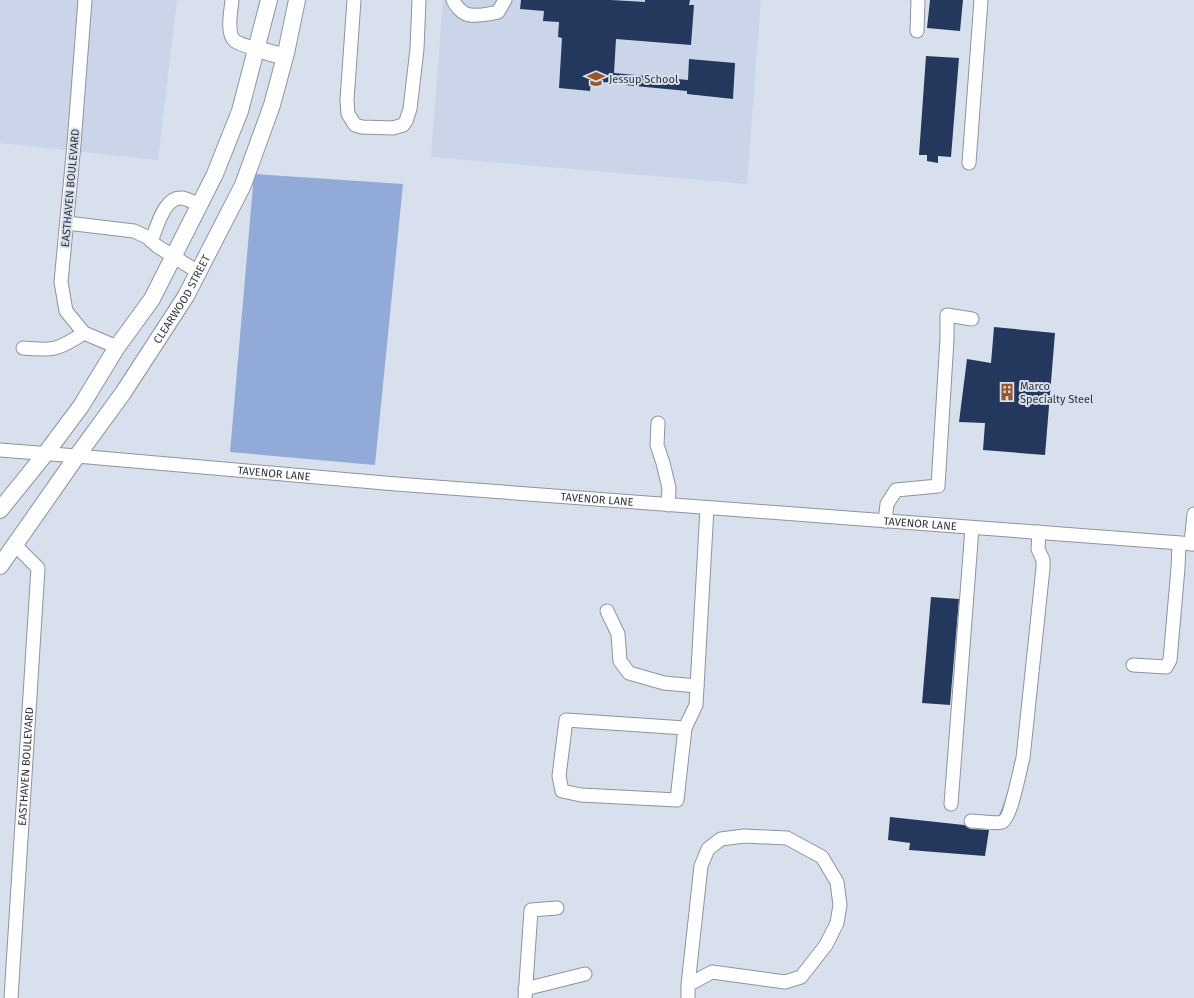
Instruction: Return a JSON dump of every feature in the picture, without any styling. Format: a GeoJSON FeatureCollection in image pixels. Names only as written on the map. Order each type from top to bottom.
{"type":"FeatureCollection","features":[{"type":"Feature","properties":{"kind":"main road"},"geometry":{"type":"LineString","coordinates":[[0,510],[46,453],[81,406],[117,347],[152,299],[215,174],[240,111],[270,0]]}},
{"type":"Feature","properties":{"kind":"main road","name":"CLEARWOOD STREET"},"geometry":{"type":"LineString","coordinates":[[0,566],[123,393],[186,296],[243,185],[272,105],[285,57],[297,0]]}},
{"type":"Feature","properties":{"kind":"main road"},"geometry":{"type":"LineString","coordinates":[[257,49],[285,57]]}},
{"type":"Feature","properties":{"kind":"street","name":"EASTHAVEN BOULEVARD"},"geometry":{"type":"LineString","coordinates":[[85,0],[74,144],[61,282],[66,311],[84,333],[117,347]]}},
{"type":"Feature","properties":{"kind":"street"},"geometry":{"type":"LineString","coordinates":[[232,0],[230,27],[232,37],[237,42],[257,49]]}},
{"type":"Feature","properties":{"kind":"street"},"geometry":{"type":"LineString","coordinates":[[354,0],[347,100],[348,114],[355,125],[362,127],[393,128],[403,125],[410,109],[417,49],[419,0]]}},
{"type":"Feature","properties":{"kind":"street"},"geometry":{"type":"LineString","coordinates":[[453,0],[455,4],[466,14],[484,16],[498,12],[505,0]]}},
{"type":"Feature","properties":{"kind":"street"},"geometry":{"type":"LineString","coordinates":[[917,31],[918,0]]}},
{"type":"Feature","properties":{"kind":"street"},"geometry":{"type":"LineString","coordinates":[[969,163],[981,0]]}},
{"type":"Feature","properties":{"kind":"street"},"geometry":{"type":"LineString","coordinates":[[151,241],[166,205],[174,198],[183,198],[200,206]]}},
{"type":"Feature","properties":{"kind":"street"},"geometry":{"type":"LineString","coordinates":[[66,223],[134,232],[147,237],[173,257],[198,272]]}},
{"type":"Feature","properties":{"kind":"street"},"geometry":{"type":"LineString","coordinates":[[885,521],[887,504],[896,490],[938,486],[947,339],[947,315],[972,319]]}},
{"type":"Feature","properties":{"kind":"street"},"geometry":{"type":"LineString","coordinates":[[23,348],[45,350],[58,348],[68,344],[84,333]]}},
{"type":"Feature","properties":{"kind":"street"},"geometry":{"type":"LineString","coordinates":[[658,423],[657,445],[663,463],[668,488],[668,505]]}},
{"type":"Feature","properties":{"kind":"street","name":"TAVENOR LANE"},"geometry":{"type":"LineString","coordinates":[[0,450],[396,484],[1188,544]]}},
{"type":"Feature","properties":{"kind":"street"},"geometry":{"type":"LineString","coordinates":[[685,728],[566,720],[559,776],[562,791],[581,794],[677,800],[685,728],[696,705],[708,508]]}},
{"type":"Feature","properties":{"kind":"street"},"geometry":{"type":"LineString","coordinates":[[1133,665],[1166,667],[1170,660],[1178,568],[1188,544],[1194,514]]}},
{"type":"Feature","properties":{"kind":"street"},"geometry":{"type":"LineString","coordinates":[[951,804],[972,528]]}},
{"type":"Feature","properties":{"kind":"street"},"geometry":{"type":"LineString","coordinates":[[972,821],[997,823],[1006,820],[1018,781],[1023,758],[1043,568],[1043,560],[1038,549],[1039,532]]}},
{"type":"Feature","properties":{"kind":"street","name":"EASTHAVEN BOULEVARD"},"geometry":{"type":"LineString","coordinates":[[11,998],[38,568],[15,545]]}},
{"type":"Feature","properties":{"kind":"street"},"geometry":{"type":"LineString","coordinates":[[607,611],[618,634],[620,661],[629,673],[664,683],[697,686]]}},
{"type":"Feature","properties":{"kind":"street"},"geometry":{"type":"LineString","coordinates":[[688,985],[712,972],[785,982],[801,977],[826,945],[837,923],[840,905],[837,882],[822,857],[787,838],[744,836],[721,839],[708,849],[701,866],[688,985],[688,998]]}},
{"type":"Feature","properties":{"kind":"street"},"geometry":{"type":"LineString","coordinates":[[557,908],[531,910],[525,993],[585,974]]}},
{"type":"Feature","properties":{"kind":"shaded area"},"geometry":{"type":"Polygon","coordinates":[[[0,0],[177,0],[158,160],[0,143],[0,0]]]}},
{"type":"Feature","properties":{"kind":"shaded area","name":"Jessup School"},"geometry":{"type":"Polygon","coordinates":[[[443,0],[761,0],[747,184],[431,157],[443,0]]]}},
{"type":"Feature","properties":{"kind":"shaded area"},"geometry":{"type":"Polygon","coordinates":[[[254,174],[403,184],[375,465],[230,452],[254,174]]]}},
{"type":"Feature","properties":{"kind":"building"},"geometry":{"type":"Polygon","coordinates":[[[521,0],[611,0],[645,2],[645,0],[690,0],[689,5],[694,5],[691,45],[616,39],[614,73],[688,80],[689,59],[735,63],[733,99],[687,94],[687,91],[591,81],[590,91],[559,88],[562,38],[558,37],[559,22],[543,21],[544,11],[520,9],[521,0]]]}},
{"type":"Feature","properties":{"kind":"building"},"geometry":{"type":"Polygon","coordinates":[[[930,0],[963,0],[960,31],[927,28],[930,0]]]}},
{"type":"Feature","properties":{"kind":"building"},"geometry":{"type":"Polygon","coordinates":[[[926,56],[959,58],[951,157],[938,156],[938,163],[927,161],[927,155],[919,155],[926,56]]]}},
{"type":"Feature","properties":{"kind":"building","name":"Marco Specialty Steel"},"geometry":{"type":"Polygon","coordinates":[[[994,327],[1055,333],[1045,455],[983,450],[985,423],[959,422],[967,359],[991,363],[994,327]]]}},
{"type":"Feature","properties":{"kind":"building"},"geometry":{"type":"Polygon","coordinates":[[[931,597],[959,599],[950,705],[922,703],[931,597]]]}},
{"type":"Feature","properties":{"kind":"building"},"geometry":{"type":"Polygon","coordinates":[[[890,817],[964,825],[970,829],[989,830],[985,856],[909,850],[910,843],[888,840],[890,817]]]}},
{"type":"Feature","properties":{"kind":"place","name":"Jessup School"},"geometry":{"type":"Point","coordinates":[596,79]}},
{"type":"Feature","properties":{"kind":"place","name":"Marco Specialty Steel"},"geometry":{"type":"Point","coordinates":[1007,392]}}]}
